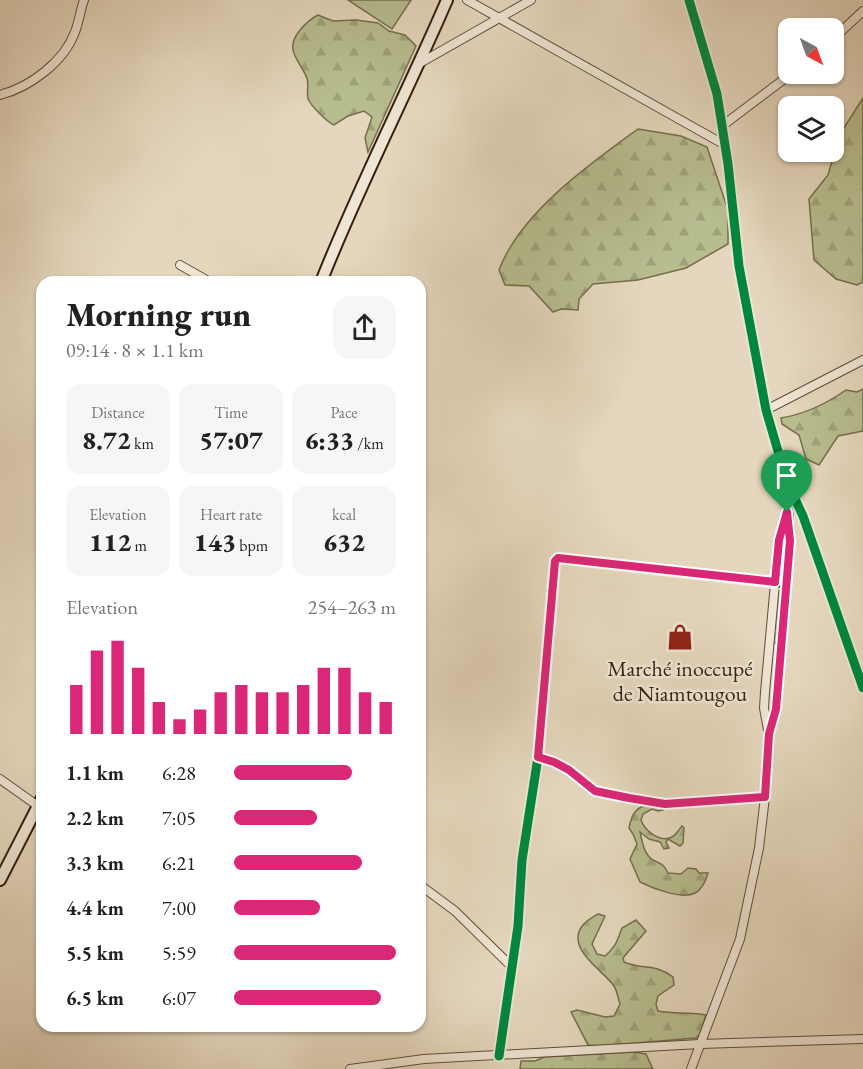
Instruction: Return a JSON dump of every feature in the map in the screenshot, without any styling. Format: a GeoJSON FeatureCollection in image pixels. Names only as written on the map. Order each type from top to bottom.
{"type":"FeatureCollection","features":[{"type":"Feature","properties":{"kind":"main road"},"geometry":{"type":"LineString","coordinates":[[323,276],[345,222],[447,0]]}},
{"type":"Feature","properties":{"kind":"main road"},"geometry":{"type":"LineString","coordinates":[[0,880],[36,810]]}},
{"type":"Feature","properties":{"kind":"street"},"geometry":{"type":"LineString","coordinates":[[0,95],[16,91],[29,83],[65,52],[75,32],[84,0]]}},
{"type":"Feature","properties":{"kind":"street"},"geometry":{"type":"LineString","coordinates":[[467,0],[725,145]]}},
{"type":"Feature","properties":{"kind":"street"},"geometry":{"type":"LineString","coordinates":[[420,63],[531,0]]}},
{"type":"Feature","properties":{"kind":"street"},"geometry":{"type":"LineString","coordinates":[[689,0],[717,94],[739,266],[766,410],[787,482],[803,516],[863,688]]}},
{"type":"Feature","properties":{"kind":"street"},"geometry":{"type":"LineString","coordinates":[[844,29],[863,11]]}},
{"type":"Feature","properties":{"kind":"street"},"geometry":{"type":"LineString","coordinates":[[722,126],[778,84]]}},
{"type":"Feature","properties":{"kind":"street"},"geometry":{"type":"LineString","coordinates":[[180,265],[199,276]]}},
{"type":"Feature","properties":{"kind":"street"},"geometry":{"type":"LineString","coordinates":[[766,410],[863,360]]}},
{"type":"Feature","properties":{"kind":"street"},"geometry":{"type":"LineString","coordinates":[[691,1069],[740,939],[759,848],[769,734],[776,709],[790,541],[787,482]]}},
{"type":"Feature","properties":{"kind":"street"},"geometry":{"type":"LineString","coordinates":[[769,734],[764,708],[765,692],[779,540],[787,512]]}},
{"type":"Feature","properties":{"kind":"street"},"geometry":{"type":"LineString","coordinates":[[499,1056],[518,926],[522,860],[538,757],[555,561],[558,558],[786,584]]}},
{"type":"Feature","properties":{"kind":"street"},"geometry":{"type":"LineString","coordinates":[[770,646],[780,647]]}},
{"type":"Feature","properties":{"kind":"street"},"geometry":{"type":"LineString","coordinates":[[765,692],[777,695]]}},
{"type":"Feature","properties":{"kind":"street"},"geometry":{"type":"LineString","coordinates":[[538,757],[569,770],[595,791],[629,798],[665,804],[765,797]]}},
{"type":"Feature","properties":{"kind":"street"},"geometry":{"type":"LineString","coordinates":[[0,779],[36,800]]}},
{"type":"Feature","properties":{"kind":"street"},"geometry":{"type":"LineString","coordinates":[[426,889],[455,910],[513,968]]}},
{"type":"Feature","properties":{"kind":"street"},"geometry":{"type":"LineString","coordinates":[[350,1069],[424,1059],[700,1044],[863,1039]]}},
{"type":"Feature","properties":{"kind":"green space"},"geometry":{"type":"Polygon","coordinates":[[[348,0],[411,0],[392,29],[348,0]]]}},
{"type":"Feature","properties":{"kind":"green space"},"geometry":{"type":"Polygon","coordinates":[[[318,15],[333,21],[356,20],[378,23],[389,31],[405,35],[416,46],[368,152],[365,138],[372,117],[364,111],[348,116],[334,125],[319,113],[308,99],[307,78],[294,54],[293,43],[302,28],[318,15]]]}},
{"type":"Feature","properties":{"kind":"green space"},"geometry":{"type":"Polygon","coordinates":[[[863,98],[863,282],[857,285],[836,279],[814,260],[809,199],[828,175],[832,162],[844,162],[844,128],[863,98]]]}},
{"type":"Feature","properties":{"kind":"green space"},"geometry":{"type":"Polygon","coordinates":[[[638,129],[681,136],[707,147],[728,210],[728,244],[686,268],[638,280],[593,284],[579,299],[578,310],[561,309],[553,312],[529,286],[505,285],[499,270],[523,228],[559,191],[638,129]]]}},
{"type":"Feature","properties":{"kind":"green space"},"geometry":{"type":"Polygon","coordinates":[[[863,389],[863,431],[838,436],[819,465],[806,459],[799,435],[782,424],[781,418],[815,408],[846,390],[857,392],[863,389]]]}},
{"type":"Feature","properties":{"kind":"green space"},"geometry":{"type":"Polygon","coordinates":[[[780,588],[782,590],[778,641],[775,643],[773,641],[780,588]]]}},
{"type":"Feature","properties":{"kind":"green space"},"geometry":{"type":"Polygon","coordinates":[[[644,806],[661,807],[663,810],[652,809],[643,814],[641,820],[643,824],[654,835],[663,838],[672,837],[682,826],[684,828],[683,843],[680,846],[668,839],[666,842],[669,848],[664,849],[660,842],[649,839],[640,832],[647,855],[664,866],[668,873],[681,874],[688,868],[696,869],[699,873],[708,873],[702,887],[695,893],[675,894],[640,882],[630,859],[637,844],[629,828],[634,814],[644,806]]]}},
{"type":"Feature","properties":{"kind":"green space"},"geometry":{"type":"Polygon","coordinates":[[[598,914],[605,916],[592,944],[597,954],[605,956],[614,947],[622,928],[636,920],[646,931],[623,958],[624,962],[654,968],[673,977],[674,985],[658,996],[656,1004],[658,1011],[706,1015],[700,1034],[696,1038],[588,1045],[571,1012],[577,1010],[605,1017],[614,1016],[620,1004],[614,986],[587,958],[578,942],[578,934],[583,925],[598,914]]]}},
{"type":"Feature","properties":{"kind":"green space"},"geometry":{"type":"Polygon","coordinates":[[[633,1052],[646,1054],[653,1069],[520,1069],[521,1061],[535,1061],[544,1057],[633,1052]]]}},
{"type":"Feature","properties":{"kind":"cycle path"},"geometry":{"type":"LineString","coordinates":[[689,0],[717,94],[728,164],[739,266],[766,410],[787,482],[803,516],[863,688]]}},
{"type":"Feature","properties":{"kind":"cycle path"},"geometry":{"type":"LineString","coordinates":[[499,1056],[518,926],[522,860],[538,757],[555,561],[558,558],[786,584]]}},
{"type":"Feature","properties":{"kind":"place","name":"Marché inoccupé de Niamtougou"},"geometry":{"type":"Point","coordinates":[680,637]}},
{"type":"Feature","properties":{"kind":"route"},"geometry":{"type":"LineString","coordinates":[[787,512],[790,541],[776,709],[769,734],[765,797],[665,804],[629,798],[595,791],[569,770],[538,757],[555,561],[558,558],[775,582],[779,540],[787,512]]}}]}
